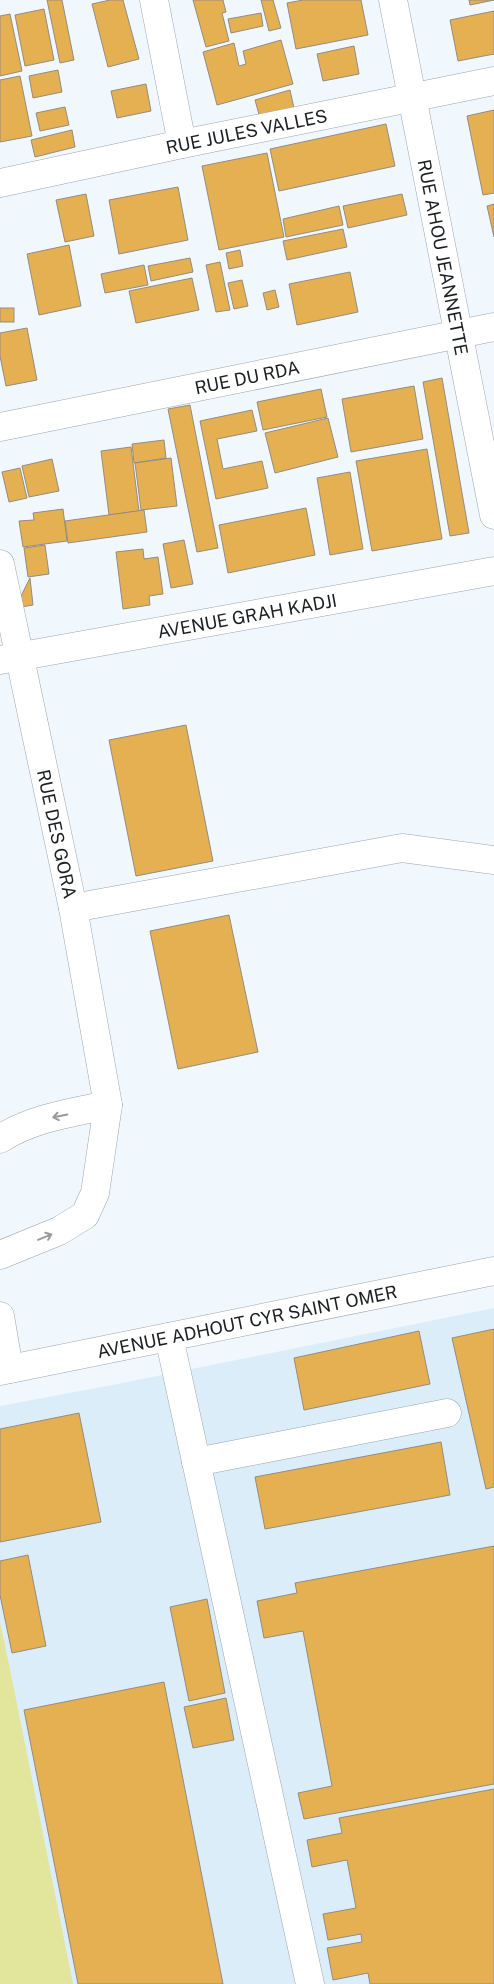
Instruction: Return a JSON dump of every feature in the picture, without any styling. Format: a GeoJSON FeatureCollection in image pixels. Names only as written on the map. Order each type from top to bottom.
{"type":"FeatureCollection","features":[{"type":"Feature","properties":{"kind":"street"},"geometry":{"type":"LineString","coordinates":[[154,0],[182,144]]}},
{"type":"Feature","properties":{"kind":"street","name":"RUE AHOU JEANNETTE"},"geometry":{"type":"LineString","coordinates":[[392,0],[494,515]]}},
{"type":"Feature","properties":{"kind":"street","name":"RUE JULES VALLES"},"geometry":{"type":"LineString","coordinates":[[0,183],[494,81]]}},
{"type":"Feature","properties":{"kind":"street","name":"RUE DU RDA"},"geometry":{"type":"LineString","coordinates":[[0,427],[494,327]]}},
{"type":"Feature","properties":{"kind":"street","name":"RUE DES GORA"},"geometry":{"type":"LineString","coordinates":[[0,564],[10,658],[73,908],[108,1105],[95,1193],[85,1215],[59,1231],[0,1255]]}},
{"type":"Feature","properties":{"kind":"street","name":"AVENUE GRAH KADJI"},"geometry":{"type":"LineString","coordinates":[[10,658],[494,571]]}},
{"type":"Feature","properties":{"kind":"street"},"geometry":{"type":"LineString","coordinates":[[73,908],[402,848],[494,860]]}},
{"type":"Feature","properties":{"kind":"street"},"geometry":{"type":"LineString","coordinates":[[0,1139],[13,1130],[33,1122],[108,1105]]}},
{"type":"Feature","properties":{"kind":"street","name":"AVENUE ADHOUT CYR SAINT OMER"},"geometry":{"type":"LineString","coordinates":[[5,1370],[494,1270]]}},
{"type":"Feature","properties":{"kind":"street"},"geometry":{"type":"LineString","coordinates":[[0,1316],[5,1370]]}},
{"type":"Feature","properties":{"kind":"street"},"geometry":{"type":"LineString","coordinates":[[169,1337],[310,1984]]}},
{"type":"Feature","properties":{"kind":"street"},"geometry":{"type":"LineString","coordinates":[[196,1462],[447,1413]]}},
{"type":"Feature","properties":{"kind":"shaded area"},"geometry":{"type":"Polygon","coordinates":[[[494,1308],[494,1984],[0,1984],[0,1406],[494,1308]]]}},
{"type":"Feature","properties":{"kind":"green space"},"geometry":{"type":"Polygon","coordinates":[[[0,1622],[10,1669],[73,1984],[0,1984],[0,1622]]]}},
{"type":"Feature","properties":{"kind":"building"},"geometry":{"type":"Polygon","coordinates":[[[47,0],[62,0],[74,60],[60,63],[47,0]]]}},
{"type":"Feature","properties":{"kind":"building"},"geometry":{"type":"Polygon","coordinates":[[[110,0],[123,0],[139,59],[108,67],[92,4],[110,0]]]}},
{"type":"Feature","properties":{"kind":"building"},"geometry":{"type":"Polygon","coordinates":[[[193,0],[223,0],[226,12],[222,13],[229,41],[206,47],[193,0]]]}},
{"type":"Feature","properties":{"kind":"building"},"geometry":{"type":"Polygon","coordinates":[[[261,0],[273,0],[281,28],[269,31],[261,0]]]}},
{"type":"Feature","properties":{"kind":"building"},"geometry":{"type":"Polygon","coordinates":[[[303,0],[361,0],[368,35],[296,49],[287,3],[303,0]]]}},
{"type":"Feature","properties":{"kind":"building"},"geometry":{"type":"Polygon","coordinates":[[[469,0],[494,0],[470,5],[469,0]]]}},
{"type":"Feature","properties":{"kind":"building"},"geometry":{"type":"Polygon","coordinates":[[[44,9],[54,60],[25,66],[15,15],[44,9]]]}},
{"type":"Feature","properties":{"kind":"building"},"geometry":{"type":"Polygon","coordinates":[[[494,11],[494,54],[458,61],[450,20],[494,11]]]}},
{"type":"Feature","properties":{"kind":"building"},"geometry":{"type":"Polygon","coordinates":[[[261,13],[263,26],[231,33],[228,19],[261,13]]]}},
{"type":"Feature","properties":{"kind":"building"},"geometry":{"type":"Polygon","coordinates":[[[10,14],[22,71],[0,76],[0,16],[10,14]]]}},
{"type":"Feature","properties":{"kind":"building"},"geometry":{"type":"Polygon","coordinates":[[[281,40],[293,84],[217,105],[203,52],[234,43],[239,66],[246,64],[243,51],[281,40]]]}},
{"type":"Feature","properties":{"kind":"building"},"geometry":{"type":"Polygon","coordinates":[[[354,46],[359,74],[323,81],[317,54],[354,46]]]}},
{"type":"Feature","properties":{"kind":"building"},"geometry":{"type":"Polygon","coordinates":[[[58,70],[62,92],[33,98],[29,76],[58,70]]]}},
{"type":"Feature","properties":{"kind":"building"},"geometry":{"type":"Polygon","coordinates":[[[20,76],[32,136],[0,142],[0,80],[20,76]]]}},
{"type":"Feature","properties":{"kind":"building"},"geometry":{"type":"Polygon","coordinates":[[[146,84],[151,111],[117,118],[111,91],[146,84]]]}},
{"type":"Feature","properties":{"kind":"building"},"geometry":{"type":"Polygon","coordinates":[[[290,90],[294,108],[260,118],[255,100],[290,90]]]}},
{"type":"Feature","properties":{"kind":"building"},"geometry":{"type":"Polygon","coordinates":[[[65,107],[69,125],[40,131],[36,113],[65,107]]]}},
{"type":"Feature","properties":{"kind":"building"},"geometry":{"type":"Polygon","coordinates":[[[494,110],[494,193],[483,195],[467,116],[494,110]]]}},
{"type":"Feature","properties":{"kind":"building"},"geometry":{"type":"Polygon","coordinates":[[[386,124],[395,166],[279,191],[270,149],[386,124]]]}},
{"type":"Feature","properties":{"kind":"building"},"geometry":{"type":"Polygon","coordinates":[[[72,130],[75,147],[35,157],[31,140],[72,130]]]}},
{"type":"Feature","properties":{"kind":"building"},"geometry":{"type":"Polygon","coordinates":[[[267,153],[284,237],[219,250],[202,166],[267,153]]]}},
{"type":"Feature","properties":{"kind":"building"},"geometry":{"type":"Polygon","coordinates":[[[178,187],[188,240],[119,254],[109,200],[178,187]]]}},
{"type":"Feature","properties":{"kind":"building"},"geometry":{"type":"Polygon","coordinates":[[[86,194],[94,236],[65,242],[56,200],[86,194]]]}},
{"type":"Feature","properties":{"kind":"building"},"geometry":{"type":"Polygon","coordinates":[[[402,194],[407,215],[348,228],[343,206],[402,194]]]}},
{"type":"Feature","properties":{"kind":"building"},"geometry":{"type":"Polygon","coordinates":[[[494,204],[494,237],[487,206],[494,204]]]}},
{"type":"Feature","properties":{"kind":"building"},"geometry":{"type":"Polygon","coordinates":[[[339,206],[343,225],[286,237],[283,219],[339,206]]]}},
{"type":"Feature","properties":{"kind":"building"},"geometry":{"type":"Polygon","coordinates":[[[343,229],[347,247],[287,260],[283,241],[343,229]]]}},
{"type":"Feature","properties":{"kind":"building"},"geometry":{"type":"Polygon","coordinates":[[[69,245],[81,306],[39,315],[27,254],[69,245]]]}},
{"type":"Feature","properties":{"kind":"building"},"geometry":{"type":"Polygon","coordinates":[[[240,250],[243,266],[229,269],[226,253],[240,250]]]}},
{"type":"Feature","properties":{"kind":"building"},"geometry":{"type":"Polygon","coordinates":[[[190,258],[193,272],[151,281],[148,266],[190,258]]]}},
{"type":"Feature","properties":{"kind":"building"},"geometry":{"type":"Polygon","coordinates":[[[220,262],[230,310],[216,312],[206,265],[220,262]]]}},
{"type":"Feature","properties":{"kind":"building"},"geometry":{"type":"Polygon","coordinates":[[[144,265],[148,285],[105,293],[101,274],[144,265]]]}},
{"type":"Feature","properties":{"kind":"building"},"geometry":{"type":"Polygon","coordinates":[[[350,272],[358,312],[297,325],[289,284],[350,272]]]}},
{"type":"Feature","properties":{"kind":"building"},"geometry":{"type":"Polygon","coordinates":[[[192,278],[199,310],[136,323],[129,291],[192,278]]]}},
{"type":"Feature","properties":{"kind":"building"},"geometry":{"type":"Polygon","coordinates":[[[242,280],[248,306],[234,309],[228,283],[242,280]]]}},
{"type":"Feature","properties":{"kind":"building"},"geometry":{"type":"Polygon","coordinates":[[[275,290],[279,307],[267,310],[263,293],[275,290]]]}},
{"type":"Feature","properties":{"kind":"building"},"geometry":{"type":"Polygon","coordinates":[[[0,308],[14,308],[14,322],[0,322],[0,308]]]}},
{"type":"Feature","properties":{"kind":"building"},"geometry":{"type":"Polygon","coordinates":[[[27,328],[37,380],[6,386],[0,356],[0,333],[27,328]]]}},
{"type":"Feature","properties":{"kind":"building"},"geometry":{"type":"Polygon","coordinates":[[[442,378],[469,533],[450,536],[423,382],[442,378]]]}},
{"type":"Feature","properties":{"kind":"building"},"geometry":{"type":"Polygon","coordinates":[[[414,386],[423,439],[351,452],[342,399],[414,386]]]}},
{"type":"Feature","properties":{"kind":"building"},"geometry":{"type":"Polygon","coordinates":[[[321,389],[327,417],[263,430],[257,402],[321,389]]]}},
{"type":"Feature","properties":{"kind":"building"},"geometry":{"type":"Polygon","coordinates":[[[190,405],[218,548],[197,552],[168,409],[190,405]]]}},
{"type":"Feature","properties":{"kind":"building"},"geometry":{"type":"Polygon","coordinates":[[[252,410],[257,431],[217,439],[223,469],[262,461],[268,488],[216,499],[200,421],[252,410]]]}},
{"type":"Feature","properties":{"kind":"building"},"geometry":{"type":"Polygon","coordinates":[[[328,418],[338,457],[275,473],[265,433],[328,418]]]}},
{"type":"Feature","properties":{"kind":"building"},"geometry":{"type":"Polygon","coordinates":[[[164,440],[166,458],[134,463],[132,444],[164,440]]]}},
{"type":"Feature","properties":{"kind":"building"},"geometry":{"type":"Polygon","coordinates":[[[131,447],[139,511],[109,515],[101,451],[131,447]]]}},
{"type":"Feature","properties":{"kind":"building"},"geometry":{"type":"Polygon","coordinates":[[[427,449],[442,539],[372,551],[356,461],[427,449]]]}},
{"type":"Feature","properties":{"kind":"building"},"geometry":{"type":"Polygon","coordinates":[[[171,458],[177,506],[141,510],[135,463],[171,458]]]}},
{"type":"Feature","properties":{"kind":"building"},"geometry":{"type":"Polygon","coordinates":[[[52,459],[59,491],[29,497],[22,466],[52,459]]]}},
{"type":"Feature","properties":{"kind":"building"},"geometry":{"type":"Polygon","coordinates":[[[20,468],[27,498],[9,502],[2,472],[20,468]]]}},
{"type":"Feature","properties":{"kind":"building"},"geometry":{"type":"Polygon","coordinates":[[[350,472],[363,549],[330,555],[317,478],[350,472]]]}},
{"type":"Feature","properties":{"kind":"building"},"geometry":{"type":"Polygon","coordinates":[[[306,508],[315,555],[228,573],[219,525],[306,508]]]}},
{"type":"Feature","properties":{"kind":"building"},"geometry":{"type":"Polygon","coordinates":[[[63,509],[67,541],[23,547],[19,521],[34,520],[33,513],[63,509]]]}},
{"type":"Feature","properties":{"kind":"building"},"geometry":{"type":"Polygon","coordinates":[[[144,510],[147,532],[68,543],[65,521],[144,510]]]}},
{"type":"Feature","properties":{"kind":"building"},"geometry":{"type":"Polygon","coordinates":[[[184,540],[193,584],[171,588],[163,544],[184,540]]]}},
{"type":"Feature","properties":{"kind":"building"},"geometry":{"type":"Polygon","coordinates":[[[45,545],[49,574],[28,577],[24,548],[45,545]]]}},
{"type":"Feature","properties":{"kind":"building"},"geometry":{"type":"Polygon","coordinates":[[[143,549],[144,559],[158,557],[163,594],[149,596],[150,605],[123,609],[116,552],[143,549]]]}},
{"type":"Feature","properties":{"kind":"building"},"geometry":{"type":"Polygon","coordinates":[[[30,578],[33,605],[15,608],[30,578]]]}},
{"type":"Feature","properties":{"kind":"building"},"geometry":{"type":"Polygon","coordinates":[[[186,725],[213,861],[136,876],[109,740],[186,725]]]}},
{"type":"Feature","properties":{"kind":"building"},"geometry":{"type":"Polygon","coordinates":[[[229,915],[258,1052],[178,1069],[150,931],[229,915]]]}},
{"type":"Feature","properties":{"kind":"building"},"geometry":{"type":"Polygon","coordinates":[[[494,1329],[494,1487],[486,1489],[452,1338],[494,1329]]]}},
{"type":"Feature","properties":{"kind":"building"},"geometry":{"type":"Polygon","coordinates":[[[419,1331],[430,1384],[304,1410],[294,1358],[419,1331]]]}},
{"type":"Feature","properties":{"kind":"building"},"geometry":{"type":"Polygon","coordinates":[[[79,1413],[101,1522],[0,1542],[0,1429],[79,1413]]]}},
{"type":"Feature","properties":{"kind":"building"},"geometry":{"type":"Polygon","coordinates":[[[441,1442],[450,1495],[265,1529],[255,1477],[441,1442]]]}},
{"type":"Feature","properties":{"kind":"building"},"geometry":{"type":"Polygon","coordinates":[[[494,1546],[494,1784],[304,1819],[298,1793],[332,1786],[303,1631],[264,1638],[257,1601],[297,1593],[295,1583],[494,1546]]]}},
{"type":"Feature","properties":{"kind":"building"},"geometry":{"type":"Polygon","coordinates":[[[28,1555],[46,1646],[12,1653],[0,1595],[0,1561],[28,1555]]]}},
{"type":"Feature","properties":{"kind":"building"},"geometry":{"type":"Polygon","coordinates":[[[207,1599],[225,1693],[189,1701],[170,1607],[207,1599]]]}},
{"type":"Feature","properties":{"kind":"building"},"geometry":{"type":"Polygon","coordinates":[[[164,1682],[223,1984],[78,1984],[24,1710],[164,1682]]]}},
{"type":"Feature","properties":{"kind":"building"},"geometry":{"type":"Polygon","coordinates":[[[226,1698],[234,1740],[193,1748],[184,1707],[226,1698]]]}},
{"type":"Feature","properties":{"kind":"building"},"geometry":{"type":"Polygon","coordinates":[[[494,1789],[494,1984],[370,1984],[368,1973],[333,1980],[327,1948],[362,1942],[361,1934],[328,1940],[323,1914],[356,1908],[347,1860],[312,1867],[307,1840],[342,1833],[339,1818],[494,1789]]]}}]}
